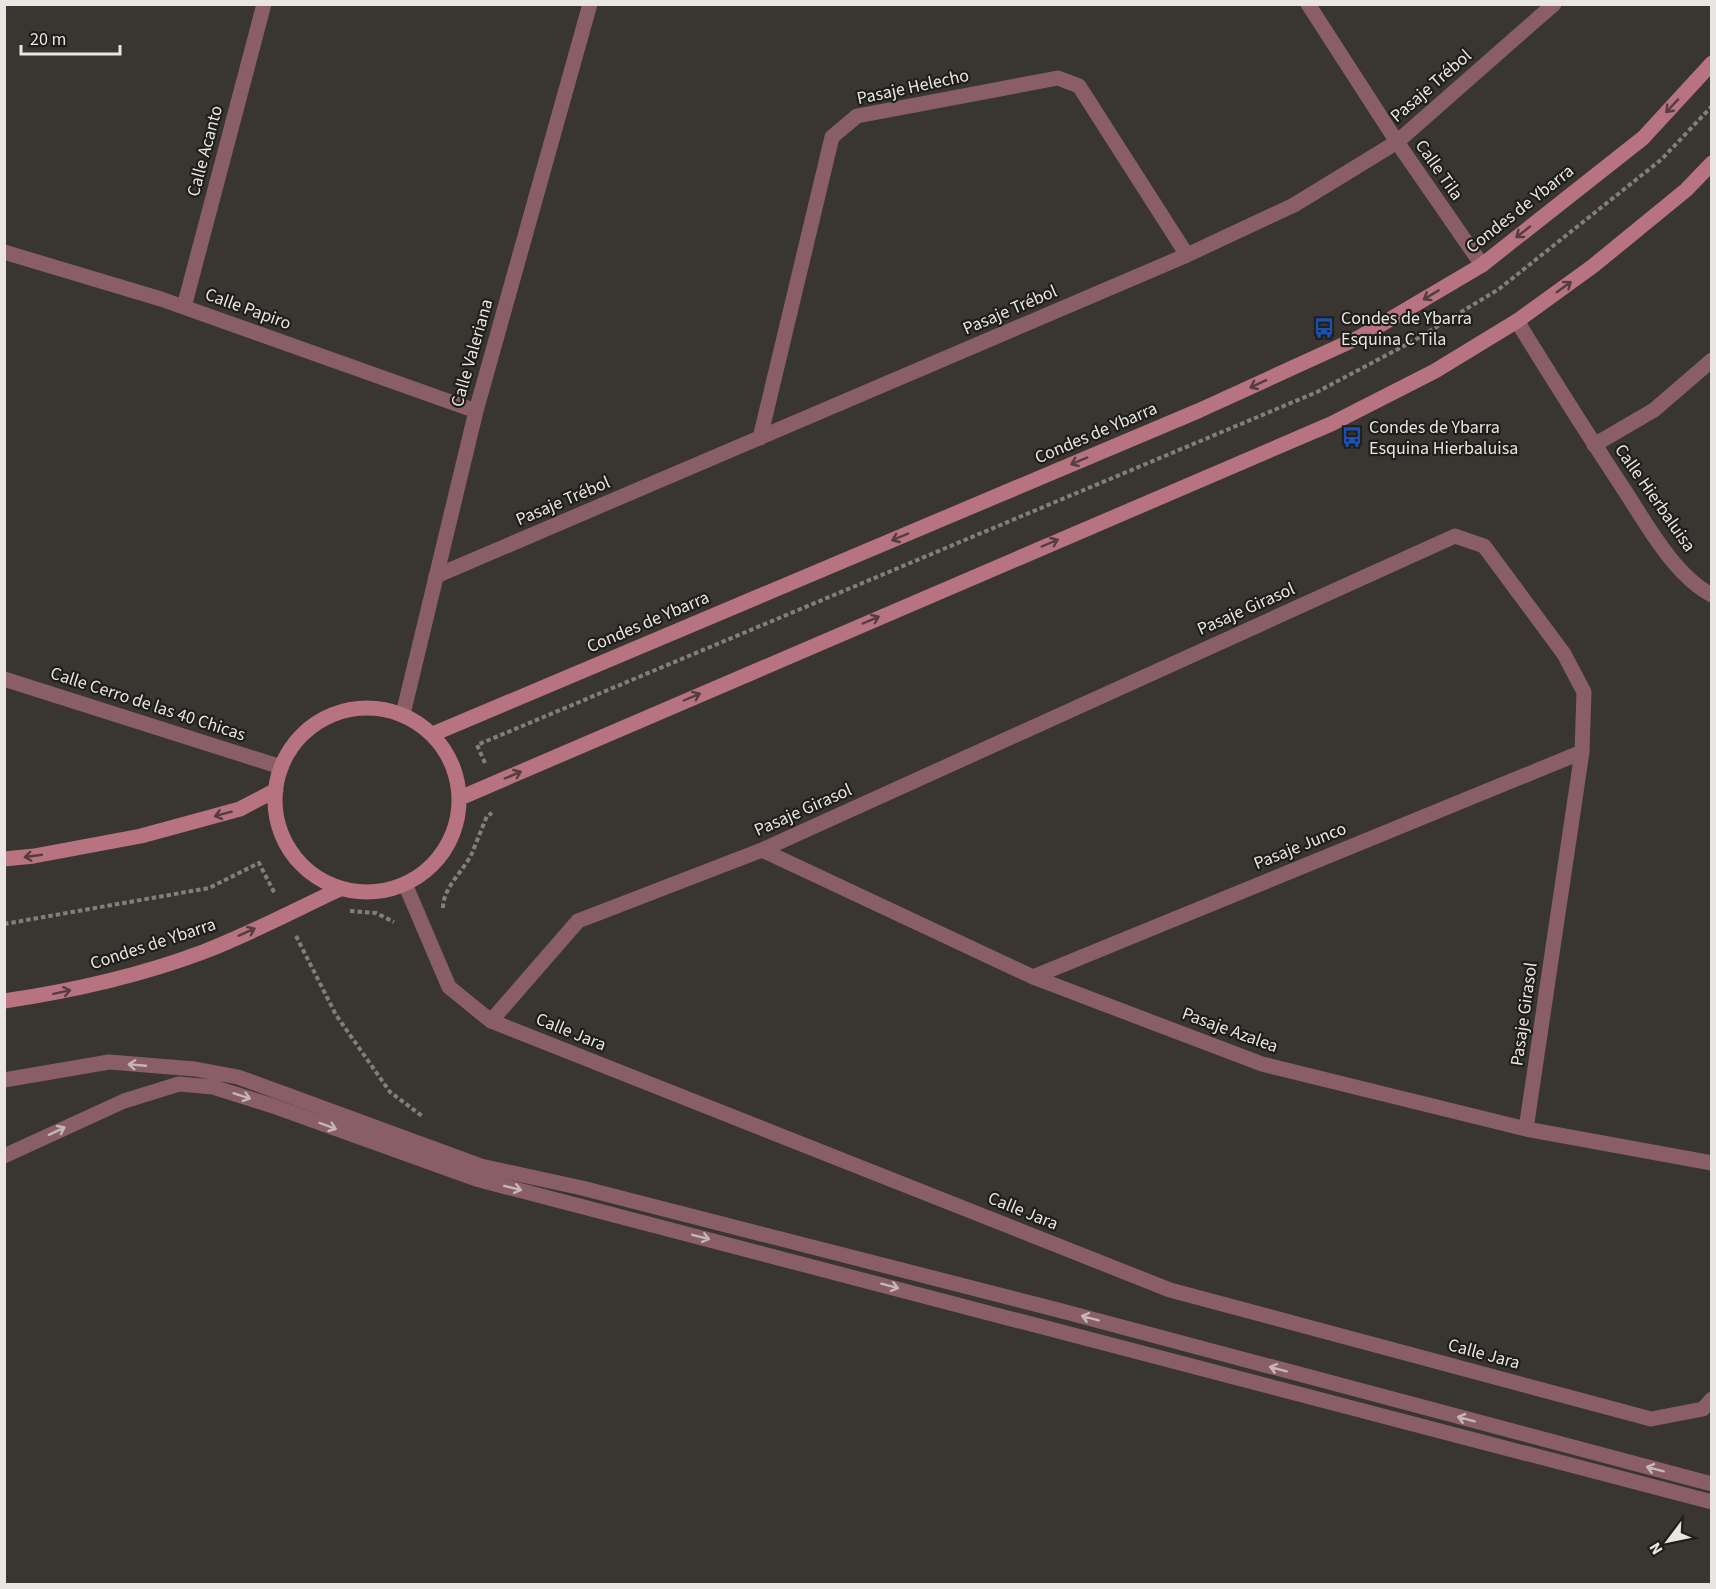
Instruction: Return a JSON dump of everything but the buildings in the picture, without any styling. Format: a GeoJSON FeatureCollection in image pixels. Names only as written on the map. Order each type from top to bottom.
{"type":"FeatureCollection","features":[{"type":"Feature","properties":{"kind":"main road","name":"Condes de Ybarra"},"geometry":{"type":"LineString","coordinates":[[433,734],[1198,411],[1360,337],[1482,265],[1643,138],[1712,63]]}},
{"type":"Feature","properties":{"kind":"main road"},"geometry":{"type":"LineString","coordinates":[[460,798],[1331,424],[1435,371],[1517,321],[1618,246],[1686,190],[1712,163]]}},
{"type":"Feature","properties":{"kind":"main road"},"geometry":{"type":"LineString","coordinates":[[374,707],[403,714],[433,734],[447,753],[456,774],[460,798],[456,825],[445,849],[428,870],[405,884],[381,892],[340,889],[308,871],[290,850],[278,825],[276,790],[281,767],[295,741],[317,722],[345,710],[374,707]]}},
{"type":"Feature","properties":{"kind":"main road"},"geometry":{"type":"LineString","coordinates":[[4,859],[34,856],[141,836],[240,809],[276,790]]}},
{"type":"Feature","properties":{"kind":"main road","name":"Condes de Ybarra"},"geometry":{"type":"LineString","coordinates":[[4,1001],[61,993],[134,974],[204,952],[340,889]]}},
{"type":"Feature","properties":{"kind":"street","name":"Calle Acanto"},"geometry":{"type":"LineString","coordinates":[[184,307],[264,4]]}},
{"type":"Feature","properties":{"kind":"street","name":"Calle Valeriana"},"geometry":{"type":"LineString","coordinates":[[403,714],[476,411],[590,4]]}},
{"type":"Feature","properties":{"kind":"street","name":"Calle Tila"},"geometry":{"type":"LineString","coordinates":[[1308,4],[1397,142],[1482,265]]}},
{"type":"Feature","properties":{"kind":"street","name":"Pasaje Trébol"},"geometry":{"type":"LineString","coordinates":[[436,576],[1187,255],[1294,206],[1397,142],[1554,4]]}},
{"type":"Feature","properties":{"kind":"street","name":"Pasaje Helecho"},"geometry":{"type":"LineString","coordinates":[[760,438],[832,137],[857,116],[1058,78],[1079,86],[1187,255]]}},
{"type":"Feature","properties":{"kind":"street","name":"Calle Papiro"},"geometry":{"type":"LineString","coordinates":[[4,252],[184,307],[476,411]]}},
{"type":"Feature","properties":{"kind":"street","name":"Calle Hierbaluisa"},"geometry":{"type":"LineString","coordinates":[[1517,321],[1594,445],[1666,553],[1702,590],[1712,595]]}},
{"type":"Feature","properties":{"kind":"street","name":"Calle Hierbaluisa"},"geometry":{"type":"LineString","coordinates":[[1594,445],[1654,410],[1712,360]]}},
{"type":"Feature","properties":{"kind":"street","name":"Pasaje Girasol"},"geometry":{"type":"LineString","coordinates":[[491,1021],[578,921],[762,850],[1455,536],[1484,546],[1564,654],[1584,692],[1582,752],[1526,1129]]}},
{"type":"Feature","properties":{"kind":"street","name":"Calle Cerro de las 40 Chicas"},"geometry":{"type":"LineString","coordinates":[[4,679],[281,767]]}},
{"type":"Feature","properties":{"kind":"street","name":"Pasaje Junco"},"geometry":{"type":"LineString","coordinates":[[1033,977],[1582,752]]}},
{"type":"Feature","properties":{"kind":"street","name":"Pasaje Azalea"},"geometry":{"type":"LineString","coordinates":[[762,850],[1033,977],[1262,1064],[1526,1129],[1712,1163]]}},
{"type":"Feature","properties":{"kind":"street","name":"Calle Jara"},"geometry":{"type":"LineString","coordinates":[[405,884],[449,987],[491,1021],[1170,1290],[1651,1419],[1703,1409],[1712,1400]]}},
{"type":"Feature","properties":{"kind":"street"},"geometry":{"type":"LineString","coordinates":[[4,1080],[109,1062],[195,1069],[237,1077],[480,1166],[582,1188],[1016,1299],[1712,1484]]}},
{"type":"Feature","properties":{"kind":"street"},"geometry":{"type":"LineString","coordinates":[[4,1156],[124,1101],[179,1084],[213,1088],[273,1106],[476,1179],[1712,1502]]}},
{"type":"Feature","properties":{"kind":"path"},"geometry":{"type":"LineString","coordinates":[[4,924],[209,888],[260,863],[336,1015],[390,1092],[424,1117]]}},
{"type":"Feature","properties":{"kind":"place","name":"Condes de Ybarra Esquina C Tila"},"geometry":{"type":"Point","coordinates":[1324,328]}},
{"type":"Feature","properties":{"kind":"place","name":"Condes de Ybarra Esquina Hierbaluisa"},"geometry":{"type":"Point","coordinates":[1352,437]}}]}
